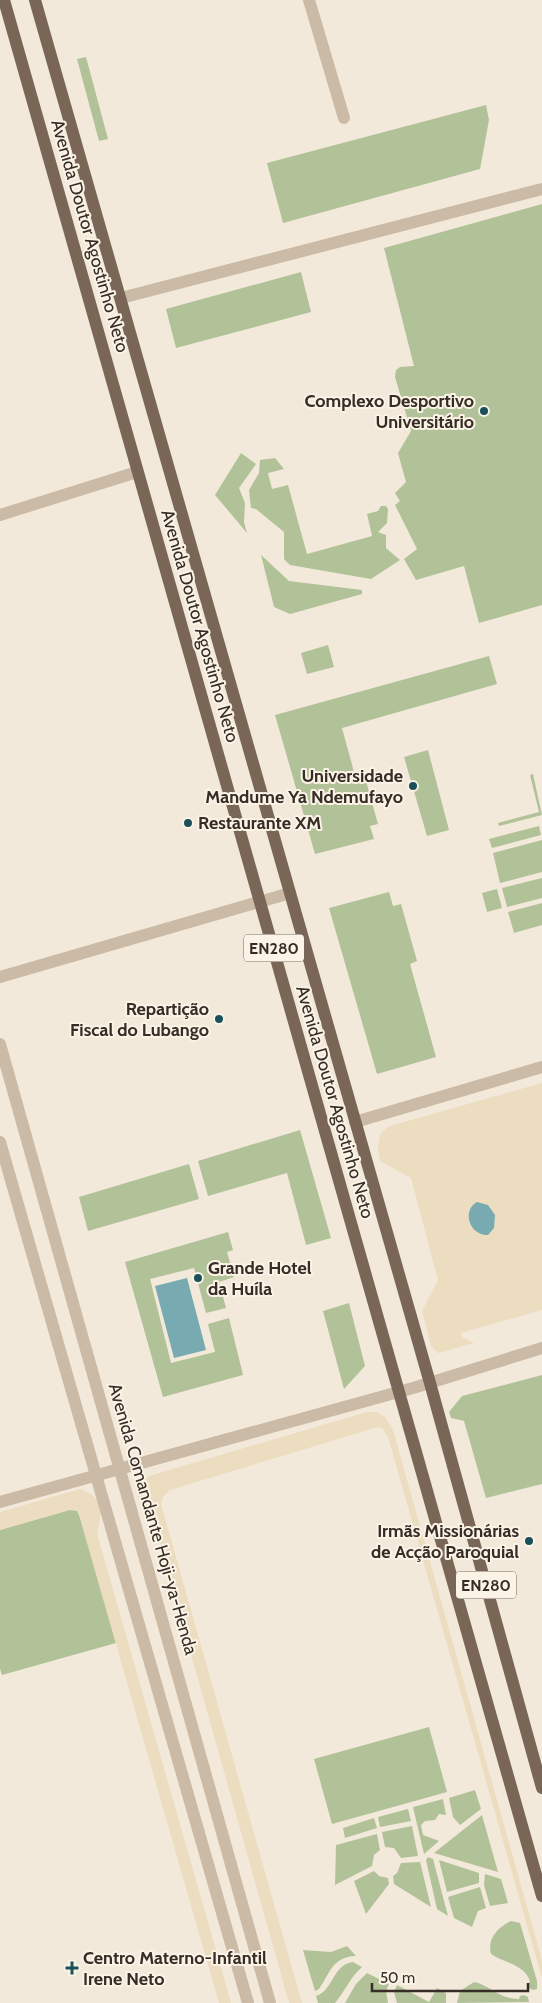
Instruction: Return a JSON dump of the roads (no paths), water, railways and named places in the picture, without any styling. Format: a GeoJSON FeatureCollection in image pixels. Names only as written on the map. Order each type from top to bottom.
{"type":"FeatureCollection","features":[{"type":"Feature","properties":{"kind":"main road","name":"Avenida Doutor Agostinho Neto"},"geometry":{"type":"LineString","coordinates":[[4,0],[261,902],[397,1392],[542,1896]]}},
{"type":"Feature","properties":{"kind":"main road","name":"Avenida Doutor Agostinho Neto"},"geometry":{"type":"LineString","coordinates":[[35,0],[430,1383],[542,1788]]}},
{"type":"Feature","properties":{"kind":"street"},"geometry":{"type":"LineString","coordinates":[[309,0],[344,118]]}},
{"type":"Feature","properties":{"kind":"street"},"geometry":{"type":"LineString","coordinates":[[120,298],[542,189]]}},
{"type":"Feature","properties":{"kind":"street"},"geometry":{"type":"LineString","coordinates":[[0,515],[137,472]]}},
{"type":"Feature","properties":{"kind":"street"},"geometry":{"type":"LineString","coordinates":[[0,977],[290,893]]}},
{"type":"Feature","properties":{"kind":"street","name":"Avenida Comandante Hoji-ya-Henda"},"geometry":{"type":"LineString","coordinates":[[0,1044],[121,1468],[270,2003]]}},
{"type":"Feature","properties":{"kind":"street"},"geometry":{"type":"LineString","coordinates":[[355,1122],[542,1067]]}},
{"type":"Feature","properties":{"kind":"street"},"geometry":{"type":"LineString","coordinates":[[0,1142],[248,2003]]}},
{"type":"Feature","properties":{"kind":"street"},"geometry":{"type":"LineString","coordinates":[[0,1502],[430,1383],[542,1348]]}},
{"type":"Feature","properties":{"kind":"water"},"geometry":{"type":"Polygon","coordinates":[[[477,1202],[488,1205],[495,1215],[494,1228],[488,1235],[476,1232],[470,1222],[469,1211],[477,1202]]]}},
{"type":"Feature","properties":{"kind":"water"},"geometry":{"type":"Polygon","coordinates":[[[187,1278],[206,1350],[174,1358],[155,1286],[187,1278]]]}},
{"type":"Feature","properties":{"kind":"place","name":"Complexo Desportivo Universitário"},"geometry":{"type":"Point","coordinates":[484,411]}},
{"type":"Feature","properties":{"kind":"place","name":"Universidade Mandume Ya Ndemufayo"},"geometry":{"type":"Point","coordinates":[413,786]}},
{"type":"Feature","properties":{"kind":"place","name":"Restaurante XM"},"geometry":{"type":"Point","coordinates":[188,823]}},
{"type":"Feature","properties":{"kind":"place","name":"Repartição Fiscal do Lubango"},"geometry":{"type":"Point","coordinates":[219,1019]}},
{"type":"Feature","properties":{"kind":"place","name":"Grande Hotel da Huíla"},"geometry":{"type":"Point","coordinates":[198,1278]}},
{"type":"Feature","properties":{"kind":"place","name":"Irmãs Missionárias de Acção Paroquial"},"geometry":{"type":"Point","coordinates":[529,1541]}},
{"type":"Feature","properties":{"kind":"place","name":"Centro Materno-Infantil Irene Neto"},"geometry":{"type":"Point","coordinates":[72,1968]}}]}
